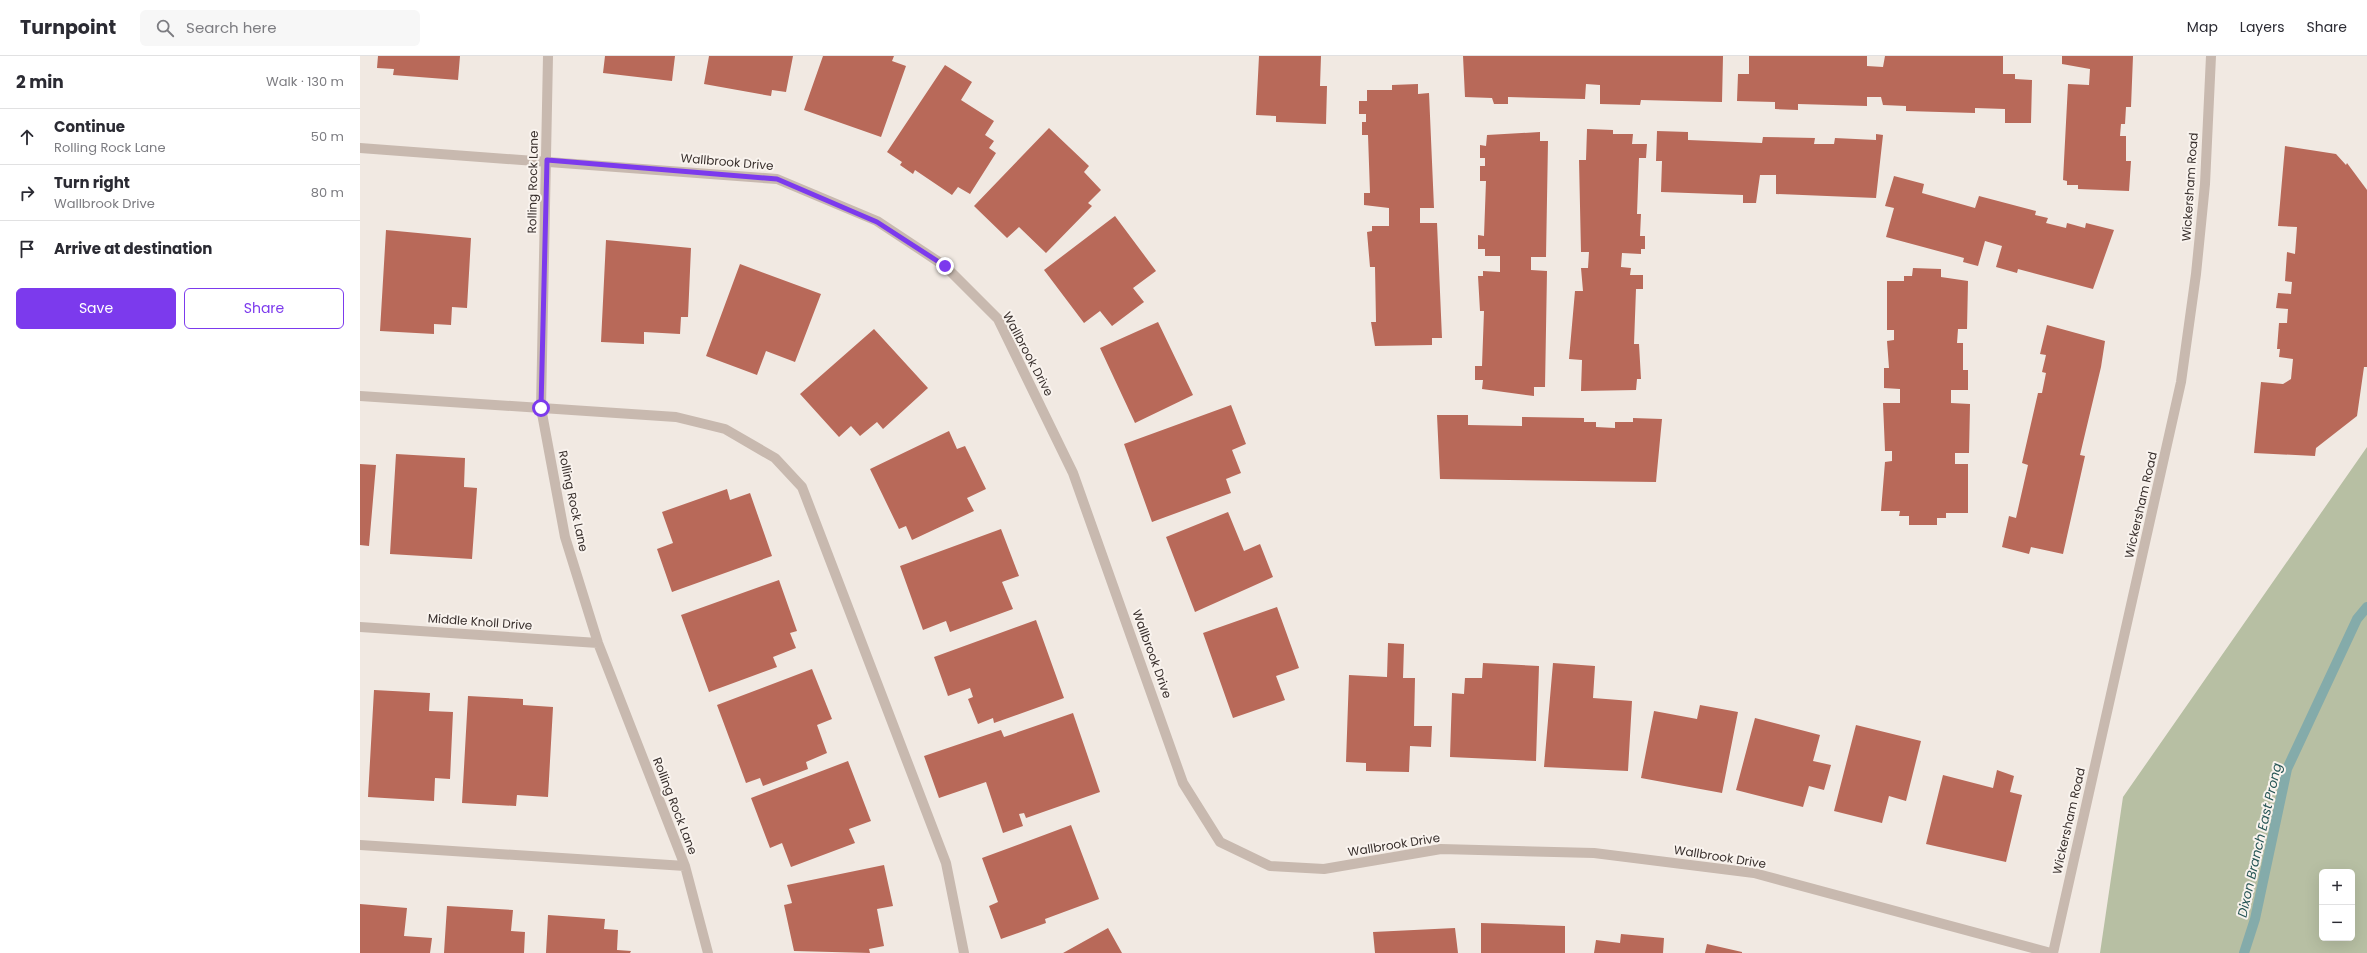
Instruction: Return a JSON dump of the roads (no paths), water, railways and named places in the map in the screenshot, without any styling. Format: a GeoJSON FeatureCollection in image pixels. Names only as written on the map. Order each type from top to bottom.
{"type":"FeatureCollection","features":[{"type":"Feature","properties":{"kind":"street","name":"Rolling Rock Lane"},"geometry":{"type":"LineString","coordinates":[[548,56],[541,408],[565,537],[598,643],[685,866],[708,953]]}},
{"type":"Feature","properties":{"kind":"street","name":"Wickersham Road"},"geometry":{"type":"LineString","coordinates":[[2052,953],[2181,382],[2196,274],[2204,184],[2211,56]]}},
{"type":"Feature","properties":{"kind":"street","name":"Wallbrook Drive"},"geometry":{"type":"LineString","coordinates":[[360,148],[547,160],[777,179],[877,222],[945,266],[998,319],[1074,473],[1183,783],[1220,842],[1270,866],[1324,869],[1448,850],[1594,853],[1754,873],[2052,953]]}},
{"type":"Feature","properties":{"kind":"street"},"geometry":{"type":"LineString","coordinates":[[360,396],[676,417],[725,429],[775,458],[802,487],[946,863],[964,953]]}},
{"type":"Feature","properties":{"kind":"street","name":"Middle Knoll Drive"},"geometry":{"type":"LineString","coordinates":[[360,627],[598,643]]}},
{"type":"Feature","properties":{"kind":"street"},"geometry":{"type":"LineString","coordinates":[[360,846],[685,866]]}},
{"type":"Feature","properties":{"kind":"waterway","name":"Dixon Branch East Prong"},"geometry":{"type":"LineString","coordinates":[[2244,953],[2255,919],[2287,769],[2357,619],[2367,607]]}}]}
